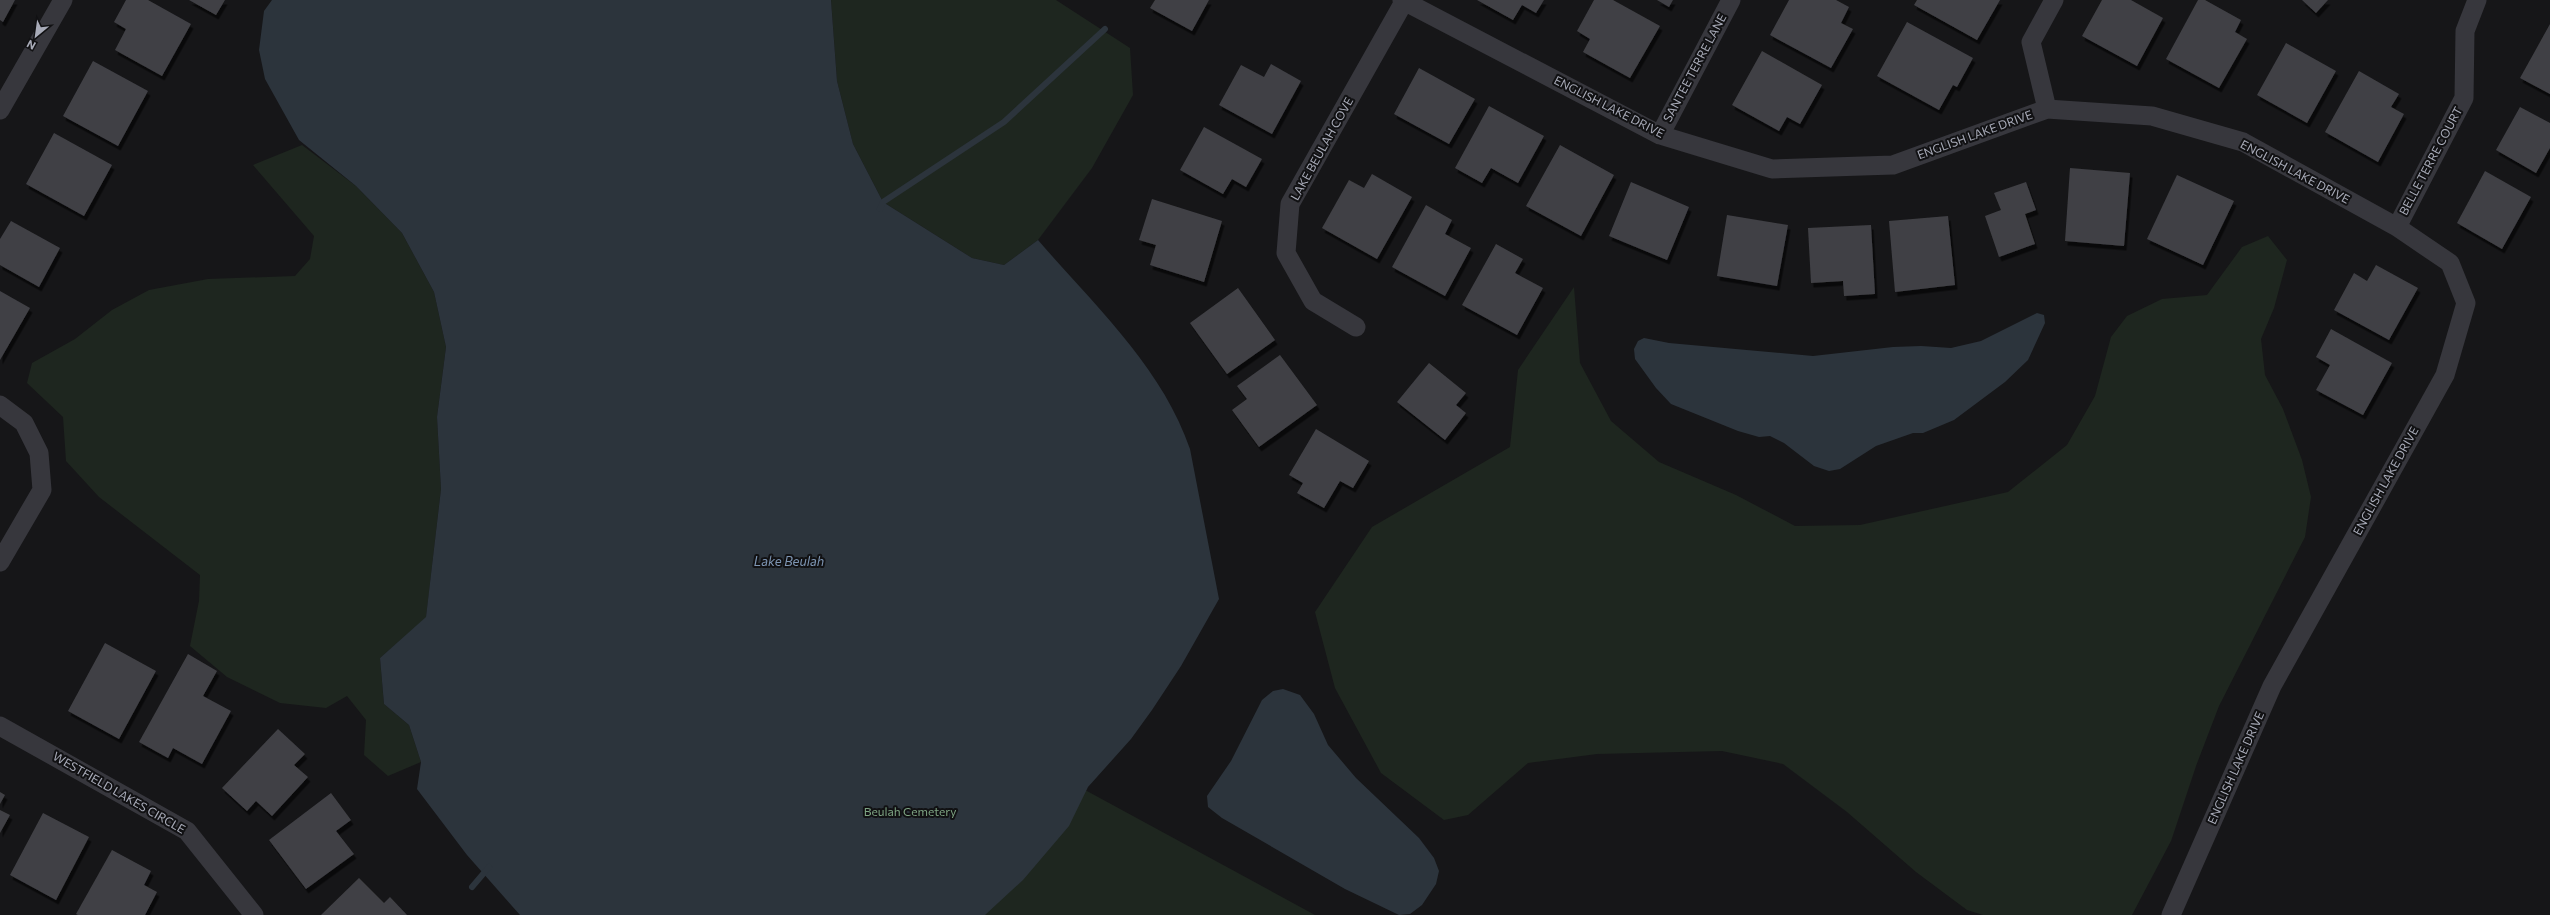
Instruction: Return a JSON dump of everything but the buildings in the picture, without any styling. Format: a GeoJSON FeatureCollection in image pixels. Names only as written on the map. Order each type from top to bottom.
{"type":"FeatureCollection","features":[{"type":"Feature","properties":{"kind":"street"},"geometry":{"type":"LineString","coordinates":[[0,110],[5,88],[63,0]]}},
{"type":"Feature","properties":{"kind":"street","name":"ENGLISH LAKE DRIVE"},"geometry":{"type":"LineString","coordinates":[[1404,0],[1660,135],[1772,169],[1893,166],[2047,109],[2152,116],[2242,142],[2397,227],[2450,263],[2466,303],[2445,375],[2272,686],[2171,915]]}},
{"type":"Feature","properties":{"kind":"street","name":"LAKE BEULAH COVE"},"geometry":{"type":"LineString","coordinates":[[1356,327],[1313,301],[1286,253],[1290,204],[1404,0]]}},
{"type":"Feature","properties":{"kind":"street","name":"SANTEE TERRE LANE"},"geometry":{"type":"LineString","coordinates":[[1660,135],[1731,0]]}},
{"type":"Feature","properties":{"kind":"street"},"geometry":{"type":"LineString","coordinates":[[2047,109],[2032,42],[2054,0]]}},
{"type":"Feature","properties":{"kind":"street","name":"BELLE TERRE COURT"},"geometry":{"type":"LineString","coordinates":[[2397,227],[2464,98],[2466,30],[2477,0]]}},
{"type":"Feature","properties":{"kind":"street"},"geometry":{"type":"LineString","coordinates":[[0,405],[24,423],[39,453],[42,490],[0,562]]}},
{"type":"Feature","properties":{"kind":"street","name":"WESTFIELD LAKES CIRCLE"},"geometry":{"type":"LineString","coordinates":[[0,726],[187,831],[254,915]]}},
{"type":"Feature","properties":{"kind":"green space"},"geometry":{"type":"Polygon","coordinates":[[[831,0],[1056,0],[1130,48],[1133,95],[1092,168],[1038,240],[1004,265],[972,258],[883,202],[853,144],[837,81],[831,0]]]}},
{"type":"Feature","properties":{"kind":"green space"},"geometry":{"type":"Polygon","coordinates":[[[302,145],[356,186],[402,233],[434,292],[446,347],[437,417],[441,489],[426,618],[380,658],[384,704],[409,725],[421,762],[388,776],[364,755],[366,720],[347,696],[326,708],[280,703],[227,677],[190,646],[199,601],[200,575],[99,497],[66,461],[63,417],[27,383],[32,363],[75,339],[112,310],[149,290],[208,279],[295,276],[310,259],[314,236],[253,165],[302,145]]]}},
{"type":"Feature","properties":{"kind":"green space"},"geometry":{"type":"Polygon","coordinates":[[[2268,236],[2287,260],[2274,308],[2261,339],[2265,375],[2283,409],[2302,460],[2311,497],[2305,537],[2219,706],[2196,766],[2171,841],[2132,915],[1983,915],[1967,910],[1916,872],[1847,812],[1783,764],[1722,751],[1597,754],[1528,763],[1468,815],[1444,820],[1381,773],[1335,688],[1315,612],[1372,527],[1510,447],[1518,370],[1574,287],[1580,363],[1611,421],[1659,462],[1736,495],[1795,526],[1860,525],[2008,492],[2067,445],[2095,396],[2111,337],[2127,316],[2162,299],[2207,295],[2242,247],[2268,236]]]}},
{"type":"Feature","properties":{"kind":"green space","name":"Beulah Cemetery"},"geometry":{"type":"Polygon","coordinates":[[[868,672],[1315,915],[737,915],[868,672]]]}},
{"type":"Feature","properties":{"kind":"water","name":"Lake Beulah"},"geometry":{"type":"Polygon","coordinates":[[[272,0],[831,0],[837,81],[853,144],[883,202],[972,258],[1004,265],[1038,240],[1124,338],[1162,391],[1178,419],[1190,449],[1219,599],[1181,666],[1152,710],[1131,739],[1088,787],[1069,826],[1023,880],[985,915],[520,915],[467,855],[417,789],[421,762],[409,725],[384,704],[380,658],[426,617],[441,489],[437,417],[446,347],[434,292],[402,233],[356,186],[299,140],[265,79],[259,50],[264,11],[272,0]]]}},
{"type":"Feature","properties":{"kind":"water"},"geometry":{"type":"Polygon","coordinates":[[[2037,313],[2044,315],[2045,323],[2028,360],[2005,382],[1954,420],[1923,433],[1913,433],[1876,446],[1840,469],[1829,471],[1814,466],[1784,443],[1770,436],[1759,437],[1738,431],[1671,404],[1656,388],[1635,359],[1634,349],[1638,341],[1644,338],[1669,343],[1813,356],[1893,347],[1921,346],[1951,348],[1981,341],[2037,313]]]}},
{"type":"Feature","properties":{"kind":"water"},"geometry":{"type":"Polygon","coordinates":[[[1283,689],[1300,695],[1314,714],[1328,745],[1356,778],[1419,838],[1434,858],[1439,871],[1436,884],[1422,905],[1410,914],[1399,915],[1345,889],[1222,818],[1208,807],[1207,796],[1231,761],[1262,700],[1273,691],[1283,689]]]}},
{"type":"Feature","properties":{"kind":"waterway"},"geometry":{"type":"LineString","coordinates":[[880,209],[883,202],[1004,122],[1105,29]]}},
{"type":"Feature","properties":{"kind":"waterway"},"geometry":{"type":"LineString","coordinates":[[472,887],[489,867]]}}]}
